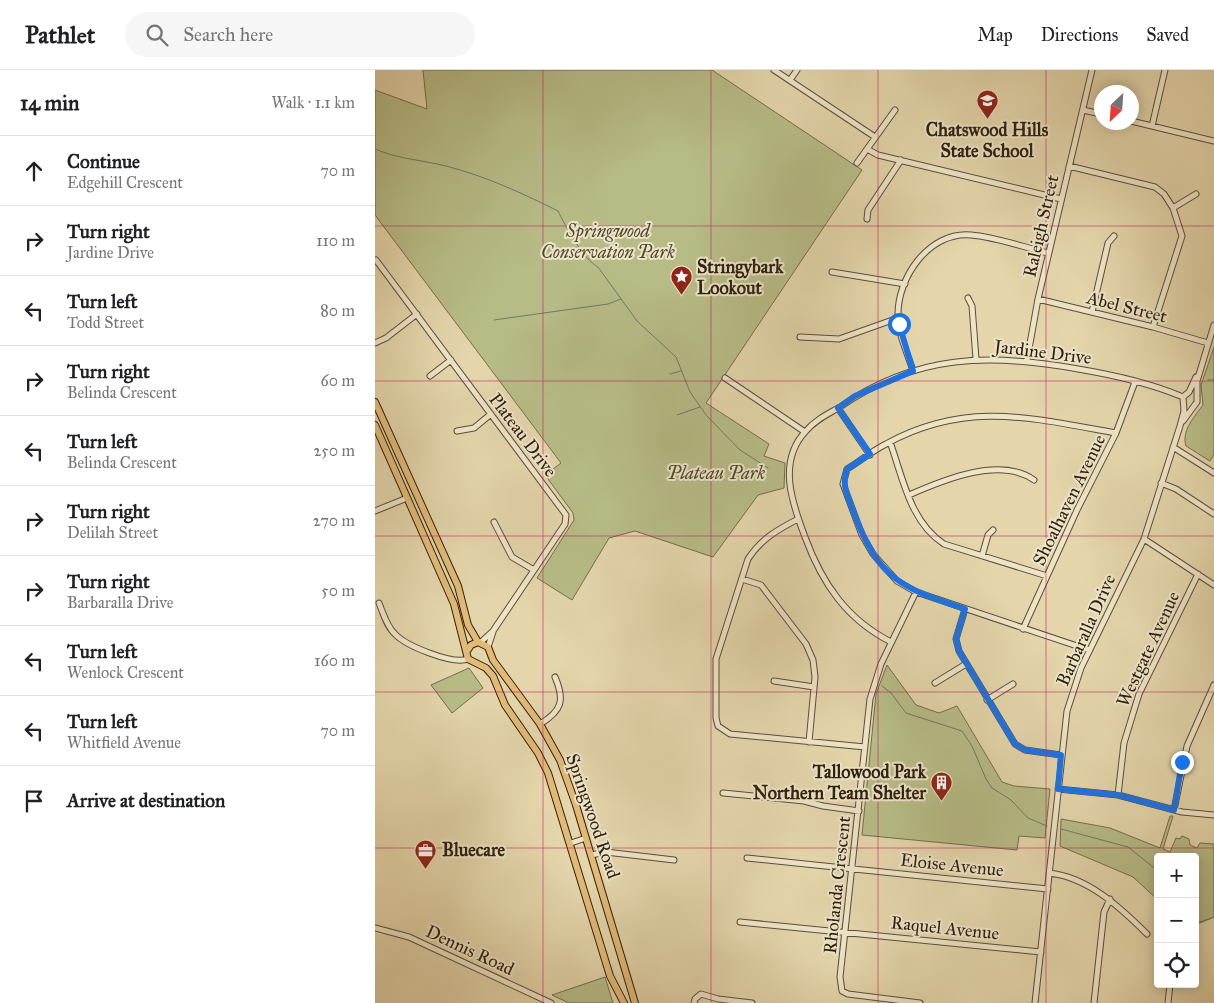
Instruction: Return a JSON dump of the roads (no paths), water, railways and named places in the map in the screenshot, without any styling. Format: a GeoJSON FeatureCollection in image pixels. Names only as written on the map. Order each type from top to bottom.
{"type":"FeatureCollection","features":[{"type":"Feature","properties":{"kind":"main road"},"geometry":{"type":"LineString","coordinates":[[375,402],[458,586],[468,625],[479,642],[489,650],[485,663],[477,665],[468,659],[454,604],[376,428]]}},
{"type":"Feature","properties":{"kind":"main road"},"geometry":{"type":"LineString","coordinates":[[467,651],[471,645],[479,642]]}},
{"type":"Feature","properties":{"kind":"main road","name":"Springwood Road"},"geometry":{"type":"LineString","coordinates":[[489,650],[508,682],[540,724],[560,760],[586,838],[635,1003]]}},
{"type":"Feature","properties":{"kind":"main road","name":"Springwood Road"},"geometry":{"type":"LineString","coordinates":[[477,665],[493,676],[505,705],[542,761],[556,793],[610,976],[622,1003]]}},
{"type":"Feature","properties":{"kind":"street"},"geometry":{"type":"LineString","coordinates":[[774,70],[875,137]]}},
{"type":"Feature","properties":{"kind":"street"},"geometry":{"type":"LineString","coordinates":[[790,80],[797,70]]}},
{"type":"Feature","properties":{"kind":"street","name":"Raleigh Street"},"geometry":{"type":"LineString","coordinates":[[1027,360],[1048,253],[1092,70]]}},
{"type":"Feature","properties":{"kind":"street"},"geometry":{"type":"LineString","coordinates":[[1152,126],[1165,70]]}},
{"type":"Feature","properties":{"kind":"street"},"geometry":{"type":"LineString","coordinates":[[857,163],[895,110]]}},
{"type":"Feature","properties":{"kind":"street"},"geometry":{"type":"LineString","coordinates":[[1083,110],[1094,112]]}},
{"type":"Feature","properties":{"kind":"street"},"geometry":{"type":"LineString","coordinates":[[1139,123],[1214,140]]}},
{"type":"Feature","properties":{"kind":"street"},"geometry":{"type":"LineString","coordinates":[[867,149],[878,155],[1061,199]]}},
{"type":"Feature","properties":{"kind":"street"},"geometry":{"type":"LineString","coordinates":[[867,220],[869,210],[901,160]]}},
{"type":"Feature","properties":{"kind":"street"},"geometry":{"type":"LineString","coordinates":[[1069,166],[1155,187],[1164,194],[1173,208],[1182,236],[1153,327]]}},
{"type":"Feature","properties":{"kind":"street"},"geometry":{"type":"LineString","coordinates":[[1173,208],[1196,194]]}},
{"type":"Feature","properties":{"kind":"street"},"geometry":{"type":"LineString","coordinates":[[913,371],[897,318],[898,305],[905,284],[919,258],[928,248],[943,239],[955,235],[971,235],[1048,253]]}},
{"type":"Feature","properties":{"kind":"street"},"geometry":{"type":"LineString","coordinates":[[1092,312],[1108,243],[1114,236]]}},
{"type":"Feature","properties":{"kind":"street","name":"Plateau Drive"},"geometry":{"type":"LineString","coordinates":[[376,260],[566,515],[565,524],[493,631],[479,642]]}},
{"type":"Feature","properties":{"kind":"street"},"geometry":{"type":"LineString","coordinates":[[832,272],[905,284]]}},
{"type":"Feature","properties":{"kind":"street"},"geometry":{"type":"LineString","coordinates":[[969,298],[972,306],[977,359]]}},
{"type":"Feature","properties":{"kind":"street","name":"Abel Street"},"geometry":{"type":"LineString","coordinates":[[1038,299],[1153,327],[1208,343]]}},
{"type":"Feature","properties":{"kind":"street"},"geometry":{"type":"LineString","coordinates":[[375,343],[386,338],[417,314]]}},
{"type":"Feature","properties":{"kind":"street"},"geometry":{"type":"LineString","coordinates":[[800,337],[839,338],[897,318]]}},
{"type":"Feature","properties":{"kind":"street","name":"Barbaralla Drive"},"geometry":{"type":"LineString","coordinates":[[1035,1003],[1067,711],[1075,684],[1089,650],[1144,539],[1180,426],[1184,400],[1200,366],[1214,325]]}},
{"type":"Feature","properties":{"kind":"street","name":"Jardine Drive"},"geometry":{"type":"LineString","coordinates":[[891,642],[855,617],[832,593],[815,564],[789,489],[789,470],[796,446],[805,432],[868,389],[913,371],[949,362],[977,359],[1027,360],[1121,377],[1184,400]]}},
{"type":"Feature","properties":{"kind":"street"},"geometry":{"type":"LineString","coordinates":[[430,376],[451,360]]}},
{"type":"Feature","properties":{"kind":"street","name":"Barbaralla Drive"},"geometry":{"type":"LineString","coordinates":[[1180,426],[1197,402],[1196,394],[1200,366]]}},
{"type":"Feature","properties":{"kind":"street"},"geometry":{"type":"LineString","coordinates":[[725,378],[805,432]]}},
{"type":"Feature","properties":{"kind":"street","name":"Shoalhaven Avenue"},"geometry":{"type":"LineString","coordinates":[[1023,629],[1116,433],[1135,382]]}},
{"type":"Feature","properties":{"kind":"street"},"geometry":{"type":"LineString","coordinates":[[1189,392],[1196,394]]}},
{"type":"Feature","properties":{"kind":"street"},"geometry":{"type":"LineString","coordinates":[[1184,400],[1187,406],[1194,405]]}},
{"type":"Feature","properties":{"kind":"street"},"geometry":{"type":"LineString","coordinates":[[838,408],[870,454]]}},
{"type":"Feature","properties":{"kind":"street"},"geometry":{"type":"LineString","coordinates":[[457,431],[474,428],[491,414]]}},
{"type":"Feature","properties":{"kind":"street"},"geometry":{"type":"LineString","coordinates":[[1089,650],[915,592],[897,581],[873,554],[862,535],[843,484],[847,469],[891,442],[940,422],[976,415],[1029,417],[1116,433]]}},
{"type":"Feature","properties":{"kind":"street"},"geometry":{"type":"LineString","coordinates":[[376,428],[385,425]]}},
{"type":"Feature","properties":{"kind":"street"},"geometry":{"type":"LineString","coordinates":[[891,442],[916,515],[931,536],[944,544],[1047,576]]}},
{"type":"Feature","properties":{"kind":"street"},"geometry":{"type":"LineString","coordinates":[[1173,448],[1214,473]]}},
{"type":"Feature","properties":{"kind":"street"},"geometry":{"type":"LineString","coordinates":[[909,495],[945,479],[971,473],[1009,471],[1025,473],[1034,480]]}},
{"type":"Feature","properties":{"kind":"street"},"geometry":{"type":"LineString","coordinates":[[1161,483],[1176,489],[1214,514]]}},
{"type":"Feature","properties":{"kind":"street"},"geometry":{"type":"LineString","coordinates":[[375,511],[407,498]]}},
{"type":"Feature","properties":{"kind":"street"},"geometry":{"type":"LineString","coordinates":[[798,519],[766,537],[756,546],[748,559],[716,659],[716,718],[718,726],[730,734],[865,748]]}},
{"type":"Feature","properties":{"kind":"street"},"geometry":{"type":"LineString","coordinates":[[494,522],[512,557],[534,570]]}},
{"type":"Feature","properties":{"kind":"street"},"geometry":{"type":"LineString","coordinates":[[981,556],[988,535],[993,530]]}},
{"type":"Feature","properties":{"kind":"street"},"geometry":{"type":"LineString","coordinates":[[1144,539],[1214,585]]}},
{"type":"Feature","properties":{"kind":"street","name":"Westgate Avenue"},"geometry":{"type":"LineString","coordinates":[[1118,795],[1124,743],[1139,694],[1198,574]]}},
{"type":"Feature","properties":{"kind":"street"},"geometry":{"type":"LineString","coordinates":[[742,579],[761,585],[807,644],[813,660],[814,686],[809,742]]}},
{"type":"Feature","properties":{"kind":"street","name":"Rholanda Crescent"},"geometry":{"type":"LineString","coordinates":[[915,592],[891,642],[873,688],[840,977],[843,991],[857,996],[920,1003]]}},
{"type":"Feature","properties":{"kind":"street"},"geometry":{"type":"LineString","coordinates":[[379,602],[391,630],[400,638],[445,658],[459,661],[468,659]]}},
{"type":"Feature","properties":{"kind":"street"},"geometry":{"type":"LineString","coordinates":[[965,609],[956,639],[959,651],[1015,744],[1025,750],[1061,755]]}},
{"type":"Feature","properties":{"kind":"street","name":"Plateau Drive"},"geometry":{"type":"LineString","coordinates":[[489,650],[493,631]]}},
{"type":"Feature","properties":{"kind":"street"},"geometry":{"type":"LineString","coordinates":[[935,683],[966,664]]}},
{"type":"Feature","properties":{"kind":"street"},"geometry":{"type":"LineString","coordinates":[[540,724],[553,716],[559,704],[561,692],[555,677]]}},
{"type":"Feature","properties":{"kind":"street"},"geometry":{"type":"LineString","coordinates":[[774,681],[814,686]]}},
{"type":"Feature","properties":{"kind":"street"},"geometry":{"type":"LineString","coordinates":[[987,700],[1013,684]]}},
{"type":"Feature","properties":{"kind":"street"},"geometry":{"type":"LineString","coordinates":[[1174,810],[1187,746],[1214,685]]}},
{"type":"Feature","properties":{"kind":"street"},"geometry":{"type":"LineString","coordinates":[[1058,789],[1118,795],[1174,810],[1214,816]]}},
{"type":"Feature","properties":{"kind":"street"},"geometry":{"type":"LineString","coordinates":[[723,793],[804,801],[823,806],[859,811]]}},
{"type":"Feature","properties":{"kind":"street"},"geometry":{"type":"LineString","coordinates":[[571,842],[586,838]]}},
{"type":"Feature","properties":{"kind":"street"},"geometry":{"type":"LineString","coordinates":[[591,855],[606,852],[674,860]]}},
{"type":"Feature","properties":{"kind":"street","name":"Eloise Avenue"},"geometry":{"type":"LineString","coordinates":[[747,858],[1048,889]]}},
{"type":"Feature","properties":{"kind":"street"},"geometry":{"type":"LineString","coordinates":[[1049,873],[1058,874],[1105,895],[1147,934]]}},
{"type":"Feature","properties":{"kind":"street"},"geometry":{"type":"LineString","coordinates":[[1095,1003],[1104,912],[1110,899]]}},
{"type":"Feature","properties":{"kind":"street","name":"Raquel Avenue"},"geometry":{"type":"LineString","coordinates":[[740,922],[1041,952]]}},
{"type":"Feature","properties":{"kind":"street","name":"Dennis Road"},"geometry":{"type":"LineString","coordinates":[[375,928],[409,937],[551,1003]]}},
{"type":"Feature","properties":{"kind":"street"},"geometry":{"type":"LineString","coordinates":[[1168,1003],[1170,988]]}},
{"type":"Feature","properties":{"kind":"street"},"geometry":{"type":"LineString","coordinates":[[694,1003],[701,994],[718,999],[752,1003]]}},
{"type":"Feature","properties":{"kind":"waterway"},"geometry":{"type":"LineString","coordinates":[[375,149],[392,155],[446,166],[475,175],[517,191],[558,211],[581,250],[598,267],[637,321],[676,357],[690,392],[706,415],[740,450],[768,468]]}},
{"type":"Feature","properties":{"kind":"waterway"},"geometry":{"type":"LineString","coordinates":[[494,320],[608,304],[621,299]]}},
{"type":"Feature","properties":{"kind":"waterway"},"geometry":{"type":"LineString","coordinates":[[670,374],[681,371]]}},
{"type":"Feature","properties":{"kind":"waterway"},"geometry":{"type":"LineString","coordinates":[[1208,380],[1214,380]]}},
{"type":"Feature","properties":{"kind":"waterway"},"geometry":{"type":"LineString","coordinates":[[677,415],[700,407]]}},
{"type":"Feature","properties":{"kind":"waterway"},"geometry":{"type":"LineString","coordinates":[[882,686],[891,693],[906,713],[962,731],[972,746],[986,779],[992,788],[1011,800],[1028,818],[1047,826]]}},
{"type":"Feature","properties":{"kind":"waterway"},"geometry":{"type":"LineString","coordinates":[[1061,829],[1128,847],[1154,868]]}},
{"type":"Feature","properties":{"kind":"waterway"},"geometry":{"type":"LineString","coordinates":[[1199,921],[1214,917]]}},
{"type":"Feature","properties":{"kind":"place","name":"Chatswood Hills State School"},"geometry":{"type":"Point","coordinates":[987,119]}},
{"type":"Feature","properties":{"kind":"place","name":"Stringybark Lookout"},"geometry":{"type":"Point","coordinates":[681,296]}},
{"type":"Feature","properties":{"kind":"place","name":"Tallowood Park Northern Team Shelter"},"geometry":{"type":"Point","coordinates":[942,801]}},
{"type":"Feature","properties":{"kind":"place","name":"Bluecare"},"geometry":{"type":"Point","coordinates":[426,869]}},
{"type":"Feature","properties":{"kind":"park label","name":"Springwood Conservation Park"},"geometry":{"type":"Point","coordinates":[608,241]}},
{"type":"Feature","properties":{"kind":"park label","name":"Plateau Park"},"geometry":{"type":"Point","coordinates":[716,473]}}]}
